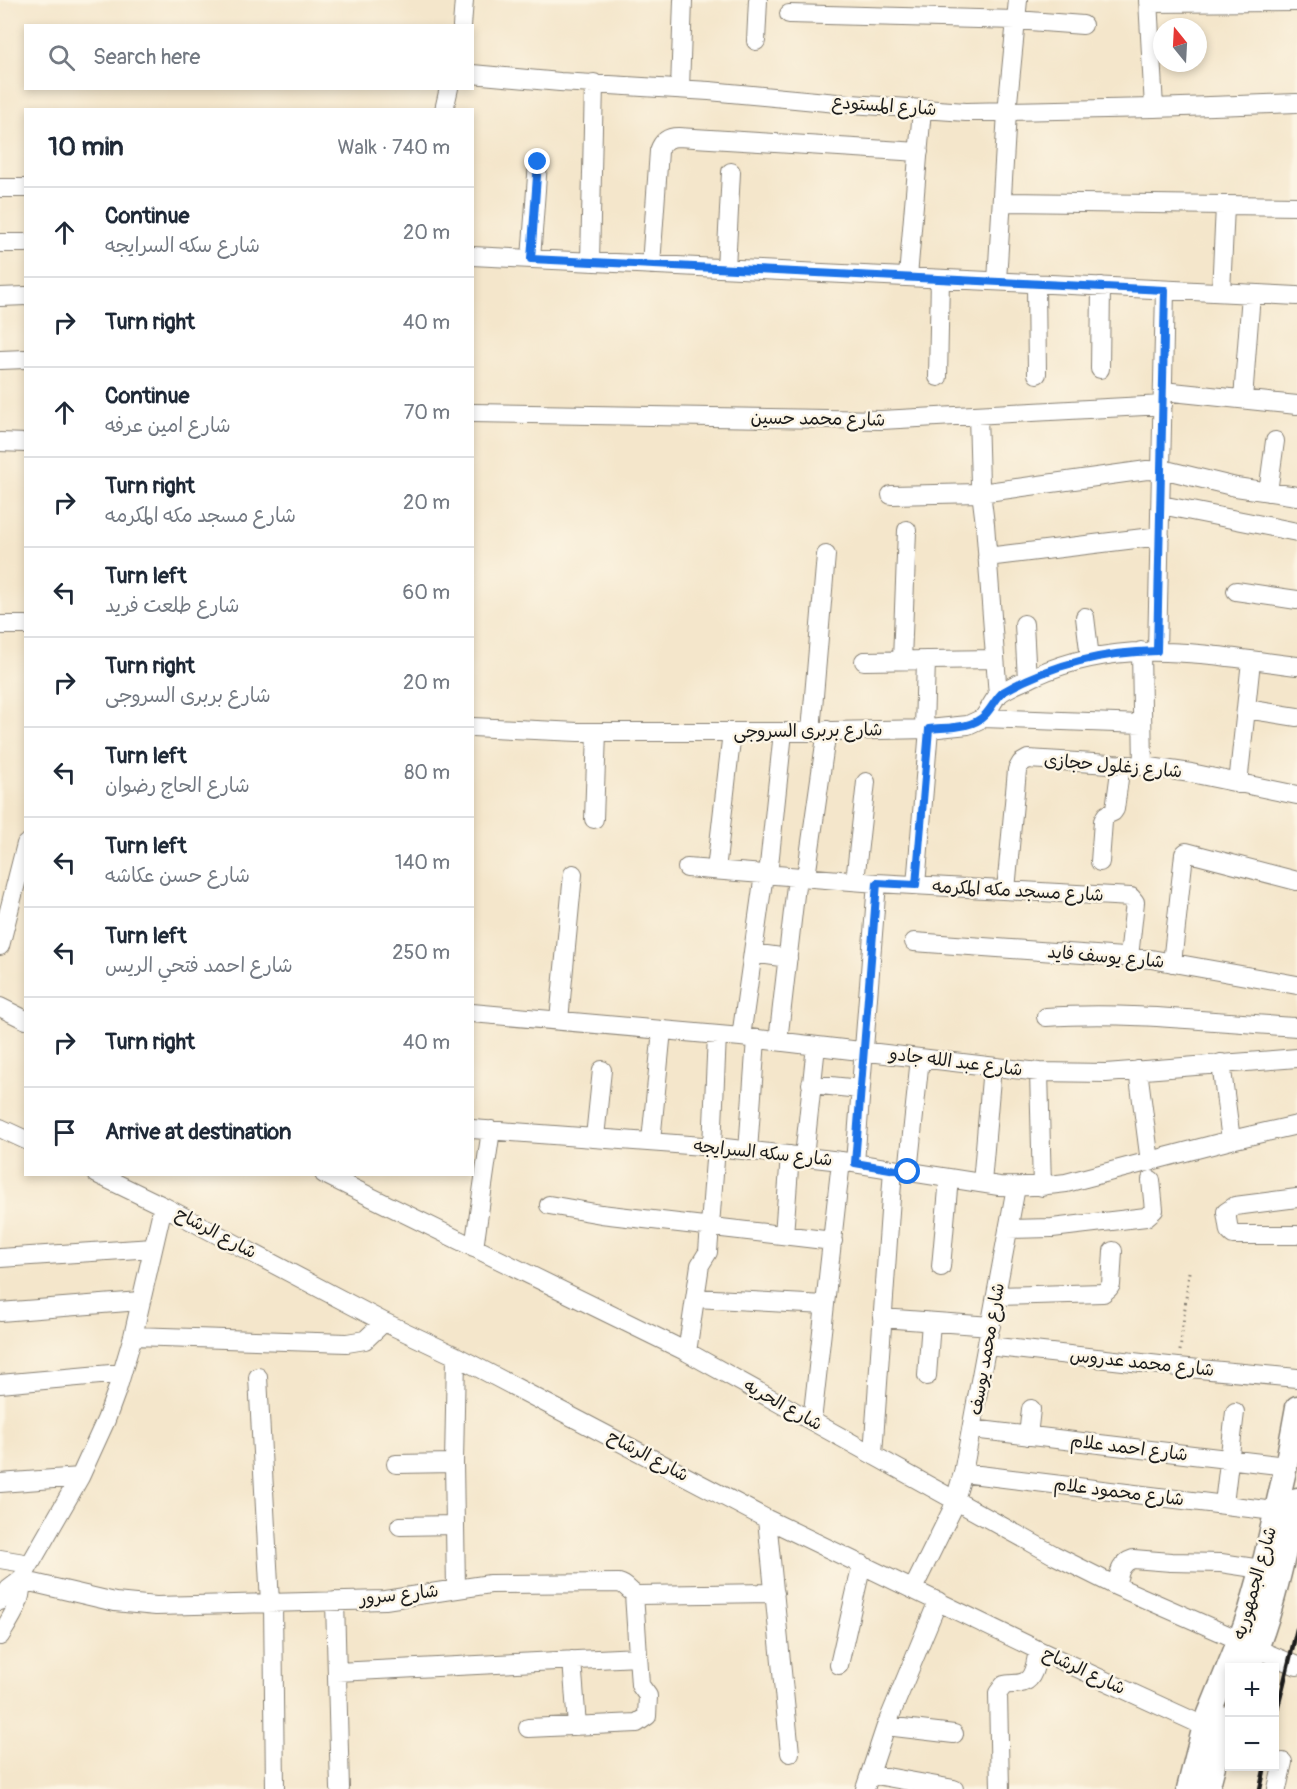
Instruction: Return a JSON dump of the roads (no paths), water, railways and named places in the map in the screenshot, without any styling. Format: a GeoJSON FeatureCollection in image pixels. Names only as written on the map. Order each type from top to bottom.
{"type":"FeatureCollection","features":[{"type":"Feature","properties":{"kind":"main road","name":"شارع الجمهوريه"},"geometry":{"type":"LineString","coordinates":[[1248,1652],[1261,1569],[1286,1466],[1297,1407]]}},
{"type":"Feature","properties":{"kind":"main road","name":"شارع الجمهوريه"},"geometry":{"type":"LineString","coordinates":[[1208,1789],[1221,1728],[1248,1652],[1271,1607],[1297,1499]]}},
{"type":"Feature","properties":{"kind":"main road","name":"شارع الجمهوريه"},"geometry":{"type":"LineString","coordinates":[[1188,1789],[1221,1728]]}},
{"type":"Feature","properties":{"kind":"street"},"geometry":{"type":"LineString","coordinates":[[462,24],[464,0]]}},
{"type":"Feature","properties":{"kind":"street"},"geometry":{"type":"LineString","coordinates":[[680,89],[683,0]]}},
{"type":"Feature","properties":{"kind":"street"},"geometry":{"type":"LineString","coordinates":[[756,41],[758,0]]}},
{"type":"Feature","properties":{"kind":"street"},"geometry":{"type":"LineString","coordinates":[[997,281],[1007,112],[1018,0]]}},
{"type":"Feature","properties":{"kind":"street"},"geometry":{"type":"LineString","coordinates":[[1154,108],[1148,1],[1297,2]]}},
{"type":"Feature","properties":{"kind":"street"},"geometry":{"type":"LineString","coordinates":[[789,15],[1016,20],[1083,25]]}},
{"type":"Feature","properties":{"kind":"street","name":"شارع المستودع"},"geometry":{"type":"LineString","coordinates":[[474,74],[922,109],[1007,112],[1297,103]]}},
{"type":"Feature","properties":{"kind":"street"},"geometry":{"type":"LineString","coordinates":[[590,262],[594,84]]}},
{"type":"Feature","properties":{"kind":"street"},"geometry":{"type":"LineString","coordinates":[[444,108],[449,90]]}},
{"type":"Feature","properties":{"kind":"street"},"geometry":{"type":"LineString","coordinates":[[909,277],[922,109]]}},
{"type":"Feature","properties":{"kind":"street"},"geometry":{"type":"LineString","coordinates":[[651,264],[659,151],[668,139],[678,137],[919,152]]}},
{"type":"Feature","properties":{"kind":"street"},"geometry":{"type":"LineString","coordinates":[[531,259],[538,162]]}},
{"type":"Feature","properties":{"kind":"street"},"geometry":{"type":"LineString","coordinates":[[726,268],[731,172]]}},
{"type":"Feature","properties":{"kind":"street"},"geometry":{"type":"LineString","coordinates":[[0,188],[24,188]]}},
{"type":"Feature","properties":{"kind":"street"},"geometry":{"type":"LineString","coordinates":[[1002,202],[1297,206]]}},
{"type":"Feature","properties":{"kind":"street"},"geometry":{"type":"LineString","coordinates":[[1221,292],[1225,206]]}},
{"type":"Feature","properties":{"kind":"street"},"geometry":{"type":"LineString","coordinates":[[0,243],[24,243]]}},
{"type":"Feature","properties":{"kind":"street"},"geometry":{"type":"LineString","coordinates":[[474,256],[1297,296]]}},
{"type":"Feature","properties":{"kind":"street"},"geometry":{"type":"LineString","coordinates":[[938,377],[940,279]]}},
{"type":"Feature","properties":{"kind":"street"},"geometry":{"type":"LineString","coordinates":[[1036,283],[1037,374]]}},
{"type":"Feature","properties":{"kind":"street"},"geometry":{"type":"LineString","coordinates":[[1100,369],[1101,286]]}},
{"type":"Feature","properties":{"kind":"street"},"geometry":{"type":"LineString","coordinates":[[1143,766],[1142,724],[1160,536],[1165,290]]}},
{"type":"Feature","properties":{"kind":"street"},"geometry":{"type":"LineString","coordinates":[[1243,399],[1251,294]]}},
{"type":"Feature","properties":{"kind":"street"},"geometry":{"type":"LineString","coordinates":[[0,297],[24,296]]}},
{"type":"Feature","properties":{"kind":"street"},"geometry":{"type":"LineString","coordinates":[[0,360],[24,359]]}},
{"type":"Feature","properties":{"kind":"street","name":"شارع محمد حسين"},"geometry":{"type":"LineString","coordinates":[[474,413],[845,420],[921,419],[1163,398],[1243,399],[1297,405]]}},
{"type":"Feature","properties":{"kind":"street"},"geometry":{"type":"LineString","coordinates":[[978,415],[980,493],[998,696]]}},
{"type":"Feature","properties":{"kind":"street"},"geometry":{"type":"LineString","coordinates":[[1268,492],[1275,441]]}},
{"type":"Feature","properties":{"kind":"street"},"geometry":{"type":"LineString","coordinates":[[0,442],[24,443]]}},
{"type":"Feature","properties":{"kind":"street"},"geometry":{"type":"LineString","coordinates":[[891,495],[980,493],[1125,472],[1161,470],[1236,487],[1297,496]]}},
{"type":"Feature","properties":{"kind":"street"},"geometry":{"type":"LineString","coordinates":[[1161,505],[1297,532]]}},
{"type":"Feature","properties":{"kind":"street"},"geometry":{"type":"LineString","coordinates":[[902,660],[907,530]]}},
{"type":"Feature","properties":{"kind":"street"},"geometry":{"type":"LineString","coordinates":[[987,557],[1160,536]]}},
{"type":"Feature","properties":{"kind":"street"},"geometry":{"type":"LineString","coordinates":[[778,1041],[788,958],[802,877],[819,731],[826,555]]}},
{"type":"Feature","properties":{"kind":"street"},"geometry":{"type":"LineString","coordinates":[[1236,591],[1297,600]]}},
{"type":"Feature","properties":{"kind":"street"},"geometry":{"type":"LineString","coordinates":[[1085,617],[1090,658]]}},
{"type":"Feature","properties":{"kind":"street"},"geometry":{"type":"LineString","coordinates":[[1024,624],[1027,680]]}},
{"type":"Feature","properties":{"kind":"street"},"geometry":{"type":"LineString","coordinates":[[0,625],[24,625]]}},
{"type":"Feature","properties":{"kind":"street"},"geometry":{"type":"LineString","coordinates":[[983,718],[998,696],[1012,687],[1058,667],[1090,658],[1149,651],[1184,652],[1297,666]]}},
{"type":"Feature","properties":{"kind":"street"},"geometry":{"type":"LineString","coordinates":[[864,661],[995,659]]}},
{"type":"Feature","properties":{"kind":"street"},"geometry":{"type":"LineString","coordinates":[[916,885],[927,729],[926,660]]}},
{"type":"Feature","properties":{"kind":"street"},"geometry":{"type":"LineString","coordinates":[[1238,784],[1251,661]]}},
{"type":"Feature","properties":{"kind":"street"},"geometry":{"type":"LineString","coordinates":[[1246,709],[1297,717]]}},
{"type":"Feature","properties":{"kind":"street","name":"شارع بربرى السروجى"},"geometry":{"type":"LineString","coordinates":[[474,727],[597,732],[783,732],[927,729],[968,725],[983,718],[1142,724]]}},
{"type":"Feature","properties":{"kind":"street"},"geometry":{"type":"LineString","coordinates":[[594,819],[597,732]]}},
{"type":"Feature","properties":{"kind":"street"},"geometry":{"type":"LineString","coordinates":[[716,870],[732,732]]}},
{"type":"Feature","properties":{"kind":"street"},"geometry":{"type":"LineString","coordinates":[[748,1151],[748,1038],[753,952],[766,874],[783,732]]}},
{"type":"Feature","properties":{"kind":"street","name":"شارع زغلول حجازى"},"geometry":{"type":"LineString","coordinates":[[1006,890],[1016,777],[1018,766],[1028,759],[1143,766],[1191,773],[1297,795]]}},
{"type":"Feature","properties":{"kind":"street"},"geometry":{"type":"LineString","coordinates":[[1100,862],[1103,821],[1115,809],[1121,764]]}},
{"type":"Feature","properties":{"kind":"street"},"geometry":{"type":"LineString","coordinates":[[855,881],[866,782]]}},
{"type":"Feature","properties":{"kind":"street"},"geometry":{"type":"LineString","coordinates":[[0,946],[24,851]]}},
{"type":"Feature","properties":{"kind":"street"},"geometry":{"type":"LineString","coordinates":[[1172,963],[1186,852],[1297,881]]}},
{"type":"Feature","properties":{"kind":"street","name":"شارع مسجد مكه المكرمه"},"geometry":{"type":"LineString","coordinates":[[687,868],[877,883],[1131,897],[1135,902],[1129,957]]}},
{"type":"Feature","properties":{"kind":"street"},"geometry":{"type":"LineString","coordinates":[[559,1020],[573,874]]}},
{"type":"Feature","properties":{"kind":"street"},"geometry":{"type":"LineString","coordinates":[[812,1421],[832,1240],[860,1089],[877,883]]}},
{"type":"Feature","properties":{"kind":"street","name":"شارع يوسف فايد"},"geometry":{"type":"LineString","coordinates":[[914,942],[1129,957],[1297,985]]}},
{"type":"Feature","properties":{"kind":"street"},"geometry":{"type":"LineString","coordinates":[[753,952],[788,958]]}},
{"type":"Feature","properties":{"kind":"street"},"geometry":{"type":"LineString","coordinates":[[0,1007],[24,1019]]}},
{"type":"Feature","properties":{"kind":"street","name":"شارع عبد الله جادو"},"geometry":{"type":"LineString","coordinates":[[474,1013],[778,1041],[1039,1072],[1095,1073],[1297,1058]]}},
{"type":"Feature","properties":{"kind":"street"},"geometry":{"type":"LineString","coordinates":[[1046,1017],[1131,1016],[1297,1027]]}},
{"type":"Feature","properties":{"kind":"street"},"geometry":{"type":"LineString","coordinates":[[651,1141],[662,1030]]}},
{"type":"Feature","properties":{"kind":"street"},"geometry":{"type":"LineString","coordinates":[[687,1352],[700,1265],[708,1252],[711,1227],[717,1035]]}},
{"type":"Feature","properties":{"kind":"street"},"geometry":{"type":"LineString","coordinates":[[784,1235],[812,1084],[816,1046]]}},
{"type":"Feature","properties":{"kind":"street"},"geometry":{"type":"LineString","coordinates":[[873,1454],[882,1318],[900,1170],[920,1058]]}},
{"type":"Feature","properties":{"kind":"street"},"geometry":{"type":"LineString","coordinates":[[1221,1064],[1231,1140]]}},
{"type":"Feature","properties":{"kind":"street"},"geometry":{"type":"LineString","coordinates":[[982,1183],[992,1067]]}},
{"type":"Feature","properties":{"kind":"street"},"geometry":{"type":"LineString","coordinates":[[595,1137],[602,1070]]}},
{"type":"Feature","properties":{"kind":"street"},"geometry":{"type":"LineString","coordinates":[[1138,1070],[1150,1162]]}},
{"type":"Feature","properties":{"kind":"street"},"geometry":{"type":"LineString","coordinates":[[1039,1072],[1042,1187]]}},
{"type":"Feature","properties":{"kind":"street"},"geometry":{"type":"LineString","coordinates":[[812,1084],[860,1089]]}},
{"type":"Feature","properties":{"kind":"street","name":"شارع سكه السرايجه"},"geometry":{"type":"LineString","coordinates":[[482,1130],[714,1147],[848,1162],[982,1183],[1042,1187],[1297,1125]]}},
{"type":"Feature","properties":{"kind":"street"},"geometry":{"type":"LineString","coordinates":[[0,1128],[24,1139]]}},
{"type":"Feature","properties":{"kind":"street"},"geometry":{"type":"LineString","coordinates":[[474,1248],[482,1130]]}},
{"type":"Feature","properties":{"kind":"street","name":"شارع الرشاح"},"geometry":{"type":"LineString","coordinates":[[102,1176],[384,1322],[456,1356],[767,1519],[1038,1650],[1221,1728]]}},
{"type":"Feature","properties":{"kind":"street","name":"شارع الحريه"},"geometry":{"type":"LineString","coordinates":[[328,1176],[687,1352],[873,1454],[954,1505],[1248,1652],[1297,1666]]}},
{"type":"Feature","properties":{"kind":"street"},"geometry":{"type":"LineString","coordinates":[[941,1267],[949,1178]]}},
{"type":"Feature","properties":{"kind":"street"},"geometry":{"type":"LineString","coordinates":[[1008,1230],[1053,1228],[1146,1217],[1154,1210],[1151,1180]]}},
{"type":"Feature","properties":{"kind":"street","name":"شارع محمد يوسف"},"geometry":{"type":"LineString","coordinates":[[913,1589],[954,1505],[963,1473],[1016,1187]]}},
{"type":"Feature","properties":{"kind":"street"},"geometry":{"type":"LineString","coordinates":[[1297,1198],[1235,1206],[1226,1212],[1229,1231],[1233,1235],[1297,1235]]}},
{"type":"Feature","properties":{"kind":"street"},"geometry":{"type":"LineString","coordinates":[[549,1205],[601,1214],[832,1240]]}},
{"type":"Feature","properties":{"kind":"street"},"geometry":{"type":"LineString","coordinates":[[0,1601],[26,1572],[80,1477],[106,1420],[133,1336],[163,1206]]}},
{"type":"Feature","properties":{"kind":"street"},"geometry":{"type":"LineString","coordinates":[[0,1258],[153,1248]]}},
{"type":"Feature","properties":{"kind":"street"},"geometry":{"type":"LineString","coordinates":[[997,1296],[1103,1293],[1111,1285],[1113,1251]]}},
{"type":"Feature","properties":{"kind":"street"},"geometry":{"type":"LineString","coordinates":[[695,1298],[825,1305]]}},
{"type":"Feature","properties":{"kind":"street"},"geometry":{"type":"LineString","coordinates":[[0,1311],[140,1301]]}},
{"type":"Feature","properties":{"kind":"street"},"geometry":{"type":"LineString","coordinates":[[882,1318],[991,1326]]}},
{"type":"Feature","properties":{"kind":"street"},"geometry":{"type":"LineString","coordinates":[[133,1336],[347,1343],[364,1340],[384,1322]]}},
{"type":"Feature","properties":{"kind":"street"},"geometry":{"type":"LineString","coordinates":[[927,1376],[931,1322]]}},
{"type":"Feature","properties":{"kind":"street","name":"شارع محمد عدروس"},"geometry":{"type":"LineString","coordinates":[[988,1346],[1297,1378]]}},
{"type":"Feature","properties":{"kind":"street"},"geometry":{"type":"LineString","coordinates":[[456,1356],[454,1462],[456,1588]]}},
{"type":"Feature","properties":{"kind":"street"},"geometry":{"type":"LineString","coordinates":[[0,1384],[122,1373]]}},
{"type":"Feature","properties":{"kind":"street"},"geometry":{"type":"LineString","coordinates":[[258,1377],[271,1603],[275,1789]]}},
{"type":"Feature","properties":{"kind":"street"},"geometry":{"type":"LineString","coordinates":[[1028,1436],[1031,1409]]}},
{"type":"Feature","properties":{"kind":"street"},"geometry":{"type":"LineString","coordinates":[[1224,1504],[1235,1412]]}},
{"type":"Feature","properties":{"kind":"street","name":"شارع احمد علام"},"geometry":{"type":"LineString","coordinates":[[972,1429],[1286,1466]]}},
{"type":"Feature","properties":{"kind":"street"},"geometry":{"type":"LineString","coordinates":[[396,1464],[454,1462]]}},
{"type":"Feature","properties":{"kind":"street","name":"شارع محمود علام"},"geometry":{"type":"LineString","coordinates":[[963,1473],[1274,1511]]}},
{"type":"Feature","properties":{"kind":"street"},"geometry":{"type":"LineString","coordinates":[[0,1483],[80,1477]]}},
{"type":"Feature","properties":{"kind":"street"},"geometry":{"type":"LineString","coordinates":[[767,1519],[790,1753]]}},
{"type":"Feature","properties":{"kind":"street"},"geometry":{"type":"LineString","coordinates":[[400,1526],[455,1525]]}},
{"type":"Feature","properties":{"kind":"street","name":"شارع سرور"},"geometry":{"type":"LineString","coordinates":[[0,1559],[26,1572],[115,1602],[137,1605],[406,1598],[490,1584],[619,1583],[638,1596],[775,1593]]}},
{"type":"Feature","properties":{"kind":"street"},"geometry":{"type":"LineString","coordinates":[[1116,1586],[1124,1564],[1133,1559],[1221,1563],[1261,1569]]}},
{"type":"Feature","properties":{"kind":"street"},"geometry":{"type":"LineString","coordinates":[[839,1665],[862,1564]]}},
{"type":"Feature","properties":{"kind":"street"},"geometry":{"type":"LineString","coordinates":[[0,1636],[20,1603],[26,1572]]}},
{"type":"Feature","properties":{"kind":"street"},"geometry":{"type":"LineString","coordinates":[[528,1728],[637,1723],[645,1719],[649,1712],[648,1699],[640,1685],[634,1594]]}},
{"type":"Feature","properties":{"kind":"street"},"geometry":{"type":"LineString","coordinates":[[335,1601],[340,1789]]}},
{"type":"Feature","properties":{"kind":"street"},"geometry":{"type":"LineString","coordinates":[[938,1601],[886,1726],[868,1782],[954,1789]]}},
{"type":"Feature","properties":{"kind":"street"},"geometry":{"type":"LineString","coordinates":[[1000,1789],[998,1692],[1004,1684],[1028,1680],[1038,1650]]}},
{"type":"Feature","properties":{"kind":"street"},"geometry":{"type":"LineString","coordinates":[[337,1672],[638,1657]]}},
{"type":"Feature","properties":{"kind":"street"},"geometry":{"type":"LineString","coordinates":[[572,1660],[577,1726]]}},
{"type":"Feature","properties":{"kind":"street"},"geometry":{"type":"LineString","coordinates":[[886,1726],[954,1734]]}},
{"type":"Feature","properties":{"kind":"street"},"geometry":{"type":"LineString","coordinates":[[1277,1789],[1285,1762]]}},
{"type":"Feature","properties":{"kind":"railway"},"geometry":{"type":"LineString","coordinates":[[1275,1717],[1297,1629]]}},
{"type":"Feature","properties":{"kind":"railway"},"geometry":{"type":"LineString","coordinates":[[1260,1789],[1264,1771]]}}]}
